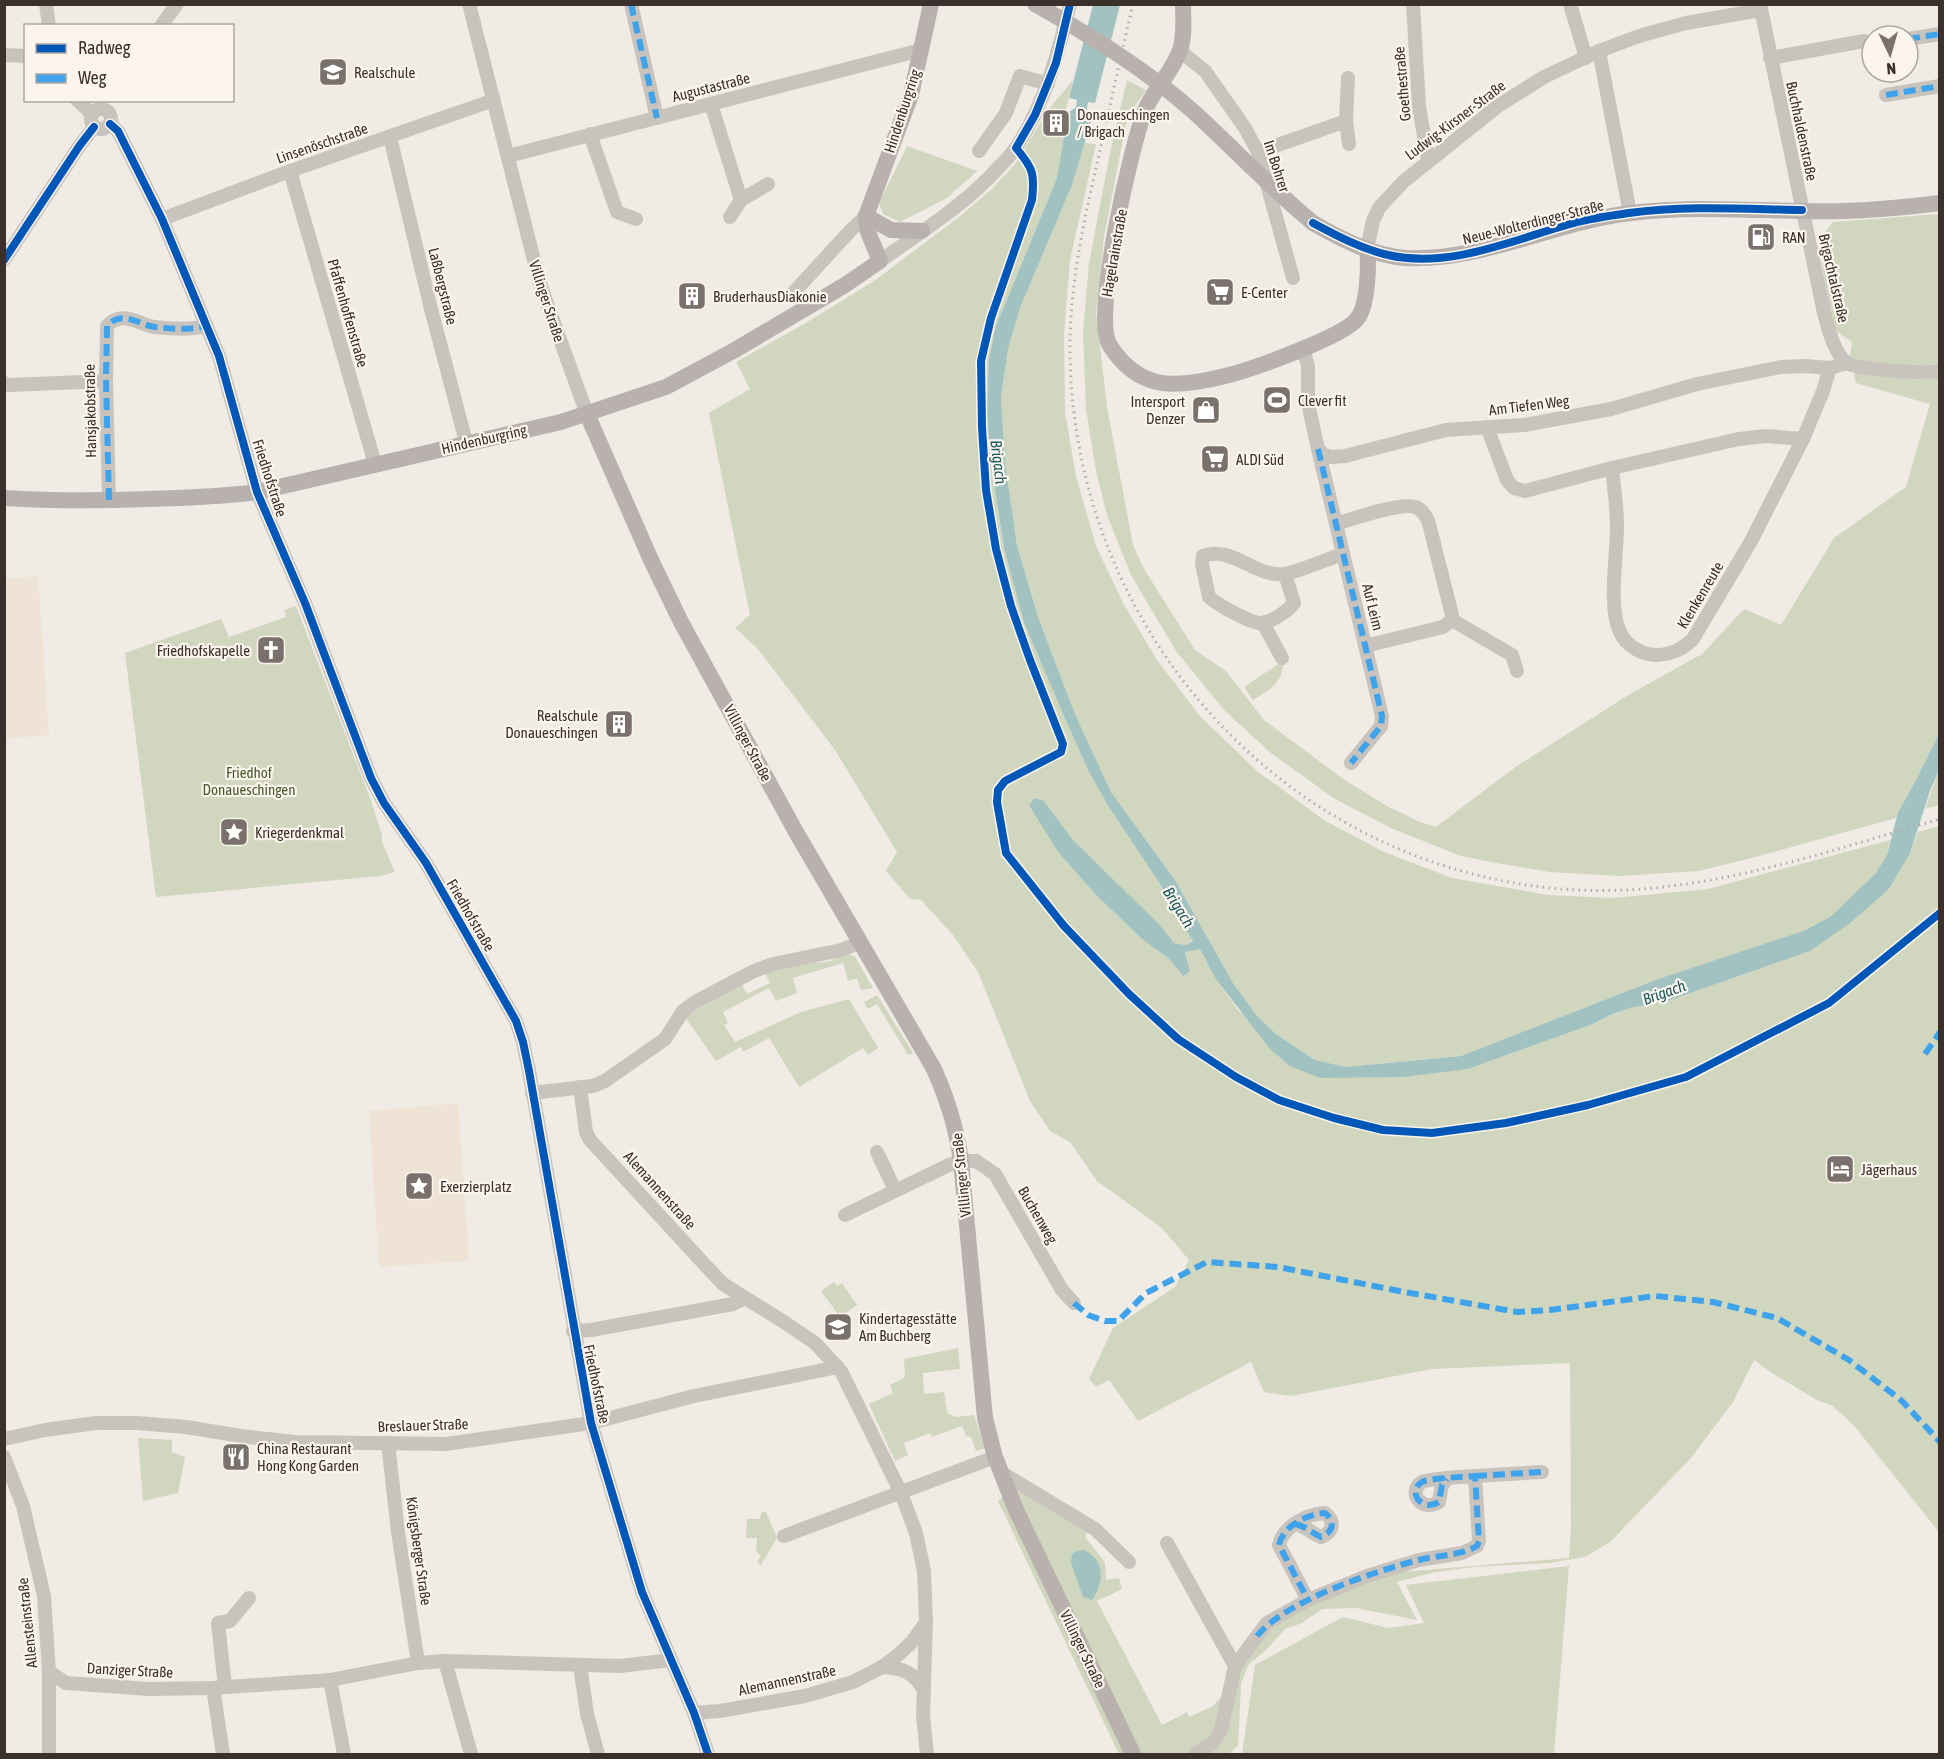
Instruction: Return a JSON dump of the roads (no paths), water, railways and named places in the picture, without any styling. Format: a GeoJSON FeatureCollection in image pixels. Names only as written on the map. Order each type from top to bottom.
{"type":"FeatureCollection","features":[{"type":"Feature","properties":{"kind":"main road","name":"Hindenburgring"},"geometry":{"type":"LineString","coordinates":[[866,216],[910,95],[931,4]]}},
{"type":"Feature","properties":{"kind":"main road","name":"Neue-Wolterdinger-Straße"},"geometry":{"type":"LineString","coordinates":[[1035,4],[1146,74],[1194,112],[1274,190],[1313,222],[1336,236],[1366,249],[1405,258],[1444,257],[1489,248],[1574,223],[1630,213],[1686,208],[1843,211],[1940,203]]}},
{"type":"Feature","properties":{"kind":"main road","name":"Hagelrainstraße"},"geometry":{"type":"LineString","coordinates":[[1183,4],[1183,40],[1180,51],[1147,106],[1134,144],[1106,290],[1104,320],[1108,341],[1120,362],[1139,375],[1157,382],[1175,384],[1225,376],[1345,330],[1360,315],[1365,304],[1366,249]]}},
{"type":"Feature","properties":{"kind":"main road"},"geometry":{"type":"LineString","coordinates":[[866,216],[891,230],[922,231]]}},
{"type":"Feature","properties":{"kind":"main road"},"geometry":{"type":"LineString","coordinates":[[866,216],[867,232],[880,261]]}},
{"type":"Feature","properties":{"kind":"main road","name":"Hindenburgring"},"geometry":{"type":"LineString","coordinates":[[4,498],[50,501],[224,497],[257,492],[587,414],[666,387],[735,350],[845,285],[880,261]]}},
{"type":"Feature","properties":{"kind":"main road","name":"Villinger Straße"},"geometry":{"type":"LineString","coordinates":[[587,414],[651,560],[681,622],[795,832],[934,1069],[949,1103],[961,1161],[985,1418],[995,1457],[1029,1539],[1133,1755]]}},
{"type":"Feature","properties":{"kind":"street"},"geometry":{"type":"LineString","coordinates":[[46,4],[50,24]]}},
{"type":"Feature","properties":{"kind":"street","name":"Villinger Straße"},"geometry":{"type":"LineString","coordinates":[[469,4],[540,284],[587,414]]}},
{"type":"Feature","properties":{"kind":"street"},"geometry":{"type":"LineString","coordinates":[[631,4],[657,118]]}},
{"type":"Feature","properties":{"kind":"street"},"geometry":{"type":"LineString","coordinates":[[880,261],[955,209],[986,181],[1016,148],[1035,115],[1056,63],[1070,4]]}},
{"type":"Feature","properties":{"kind":"street","name":"Goethestraße"},"geometry":{"type":"LineString","coordinates":[[1413,4],[1419,106],[1428,160]]}},
{"type":"Feature","properties":{"kind":"street"},"geometry":{"type":"LineString","coordinates":[[1570,4],[1586,58]]}},
{"type":"Feature","properties":{"kind":"street"},"geometry":{"type":"LineString","coordinates":[[162,24],[177,5]]}},
{"type":"Feature","properties":{"kind":"street","name":"Ludwig-Kirsner-Straße"},"geometry":{"type":"LineString","coordinates":[[1366,249],[1379,208],[1395,189],[1428,160],[1498,106],[1544,77],[1599,51],[1639,36],[1760,7]]}},
{"type":"Feature","properties":{"kind":"street","name":"Buchhaldenstraße"},"geometry":{"type":"LineString","coordinates":[[1760,7],[1802,210]]}},
{"type":"Feature","properties":{"kind":"street"},"geometry":{"type":"LineString","coordinates":[[1920,37],[1940,34]]}},
{"type":"Feature","properties":{"kind":"street"},"geometry":{"type":"LineString","coordinates":[[1770,58],[1860,42]]}},
{"type":"Feature","properties":{"kind":"street","name":"Augustastraße"},"geometry":{"type":"LineString","coordinates":[[508,156],[921,50]]}},
{"type":"Feature","properties":{"kind":"street","name":"Im Bohrer"},"geometry":{"type":"LineString","coordinates":[[1180,51],[1205,71],[1245,128],[1258,152],[1293,278]]}},
{"type":"Feature","properties":{"kind":"street"},"geometry":{"type":"LineString","coordinates":[[1599,51],[1630,213]]}},
{"type":"Feature","properties":{"kind":"street"},"geometry":{"type":"LineString","coordinates":[[4,55],[24,56]]}},
{"type":"Feature","properties":{"kind":"street"},"geometry":{"type":"LineString","coordinates":[[979,151],[1006,113],[1020,76],[1047,84]]}},
{"type":"Feature","properties":{"kind":"street"},"geometry":{"type":"LineString","coordinates":[[1348,78],[1346,121],[1349,144]]}},
{"type":"Feature","properties":{"kind":"street"},"geometry":{"type":"LineString","coordinates":[[1886,95],[1940,86]]}},
{"type":"Feature","properties":{"kind":"street","name":"Linsenöschstraße"},"geometry":{"type":"LineString","coordinates":[[162,219],[290,171],[494,100]]}},
{"type":"Feature","properties":{"kind":"street"},"geometry":{"type":"LineString","coordinates":[[4,260],[101,113],[81,102]]}},
{"type":"Feature","properties":{"kind":"street"},"geometry":{"type":"LineString","coordinates":[[711,104],[741,200]]}},
{"type":"Feature","properties":{"kind":"street","name":"Friedhofstraße"},"geometry":{"type":"LineString","coordinates":[[101,113],[111,116],[110,124],[118,131],[162,219],[207,326],[219,356],[257,492],[304,603],[371,778],[384,802],[426,863],[516,1022],[523,1042],[591,1423],[642,1592],[694,1713],[708,1755]]}},
{"type":"Feature","properties":{"kind":"street"},"geometry":{"type":"LineString","coordinates":[[1258,152],[1346,121]]}},
{"type":"Feature","properties":{"kind":"street"},"geometry":{"type":"LineString","coordinates":[[590,134],[617,212],[636,219]]}},
{"type":"Feature","properties":{"kind":"street","name":"Laßbergstraße"},"geometry":{"type":"LineString","coordinates":[[390,137],[431,309],[466,442]]}},
{"type":"Feature","properties":{"kind":"street","name":"Pfaffenhoffenstraße"},"geometry":{"type":"LineString","coordinates":[[290,171],[375,464]]}},
{"type":"Feature","properties":{"kind":"street"},"geometry":{"type":"LineString","coordinates":[[730,217],[741,200],[768,184]]}},
{"type":"Feature","properties":{"kind":"street","name":"Brigachtalstraße"},"geometry":{"type":"LineString","coordinates":[[1802,210],[1829,334],[1847,363]]}},
{"type":"Feature","properties":{"kind":"street","name":"Hindenburgring"},"geometry":{"type":"LineString","coordinates":[[794,292],[866,216]]}},
{"type":"Feature","properties":{"kind":"street","name":"Hansjakobstraße"},"geometry":{"type":"LineString","coordinates":[[109,500],[105,331],[110,322],[120,319],[139,320],[152,327],[195,329],[207,326]]}},
{"type":"Feature","properties":{"kind":"street"},"geometry":{"type":"LineString","coordinates":[[1303,348],[1308,366],[1308,403],[1318,449]]}},
{"type":"Feature","properties":{"kind":"street"},"geometry":{"type":"LineString","coordinates":[[1847,363],[1881,370],[1940,371]]}},
{"type":"Feature","properties":{"kind":"street","name":"Am Tiefen Weg"},"geometry":{"type":"LineString","coordinates":[[1318,449],[1324,455],[1331,457],[1345,456],[1446,430],[1524,424],[1611,409],[1697,384],[1781,367],[1830,368],[1847,363]]}},
{"type":"Feature","properties":{"kind":"street","name":"Klenkenreute"},"geometry":{"type":"LineString","coordinates":[[1612,468],[1617,525],[1614,611],[1620,633],[1635,650],[1650,655],[1672,654],[1683,649],[1693,639],[1750,543],[1803,439],[1830,368]]}},
{"type":"Feature","properties":{"kind":"street"},"geometry":{"type":"LineString","coordinates":[[4,383],[9,385],[106,381]]}},
{"type":"Feature","properties":{"kind":"street"},"geometry":{"type":"LineString","coordinates":[[1487,427],[1507,480],[1514,488],[1526,491],[1612,468],[1739,439],[1766,436],[1803,439]]}},
{"type":"Feature","properties":{"kind":"street","name":"Auf Leim"},"geometry":{"type":"LineString","coordinates":[[1318,449],[1382,716],[1381,726],[1351,763]]}},
{"type":"Feature","properties":{"kind":"street"},"geometry":{"type":"LineString","coordinates":[[1336,524],[1400,506],[1415,507],[1421,510],[1428,520],[1452,620]]}},
{"type":"Feature","properties":{"kind":"street"},"geometry":{"type":"LineString","coordinates":[[1285,574],[1294,603],[1270,621],[1254,622],[1209,597],[1202,564],[1203,556],[1211,553],[1239,559],[1271,573],[1285,574],[1343,554]]}},
{"type":"Feature","properties":{"kind":"street"},"geometry":{"type":"LineString","coordinates":[[1365,646],[1443,627],[1452,620]]}},
{"type":"Feature","properties":{"kind":"street"},"geometry":{"type":"LineString","coordinates":[[1452,620],[1512,655],[1517,671]]}},
{"type":"Feature","properties":{"kind":"street"},"geometry":{"type":"LineString","coordinates":[[1263,623],[1282,658]]}},
{"type":"Feature","properties":{"kind":"street"},"geometry":{"type":"LineString","coordinates":[[532,1093],[580,1087],[605,1081],[665,1039],[683,1011],[695,1002],[754,971],[773,964],[841,950],[859,943]]}},
{"type":"Feature","properties":{"kind":"street","name":"Alemannenstraße"},"geometry":{"type":"LineString","coordinates":[[580,1087],[586,1132],[590,1140],[723,1284],[815,1343],[838,1367],[901,1493],[916,1533],[922,1562],[926,1622],[923,1715],[927,1755]]}},
{"type":"Feature","properties":{"kind":"street"},"geometry":{"type":"LineString","coordinates":[[878,1152],[895,1190]]}},
{"type":"Feature","properties":{"kind":"street"},"geometry":{"type":"LineString","coordinates":[[845,1215],[961,1161]]}},
{"type":"Feature","properties":{"kind":"street","name":"Buchenweg"},"geometry":{"type":"LineString","coordinates":[[961,1161],[976,1161],[995,1174],[1062,1290],[1074,1303]]}},
{"type":"Feature","properties":{"kind":"street","name":"Friedhofstraße"},"geometry":{"type":"LineString","coordinates":[[573,1331],[733,1304],[745,1298]]}},
{"type":"Feature","properties":{"kind":"street","name":"Breslauer Straße"},"geometry":{"type":"LineString","coordinates":[[4,1439],[45,1430],[96,1423],[186,1427],[295,1442],[446,1444],[591,1423],[694,1396],[838,1367]]}},
{"type":"Feature","properties":{"kind":"street","name":"Königsberger Straße"},"geometry":{"type":"LineString","coordinates":[[388,1443],[398,1532],[418,1663]]}},
{"type":"Feature","properties":{"kind":"street","name":"Allensteinstraße"},"geometry":{"type":"LineString","coordinates":[[4,1457],[22,1506],[42,1586],[49,1672],[50,1755]]}},
{"type":"Feature","properties":{"kind":"street"},"geometry":{"type":"LineString","coordinates":[[784,1536],[995,1457]]}},
{"type":"Feature","properties":{"kind":"street"},"geometry":{"type":"LineString","coordinates":[[1447,1479],[1542,1472]]}},
{"type":"Feature","properties":{"kind":"street"},"geometry":{"type":"LineString","coordinates":[[1002,1477],[1007,1476],[1095,1529],[1129,1562]]}},
{"type":"Feature","properties":{"kind":"street"},"geometry":{"type":"LineString","coordinates":[[1195,1755],[1212,1744],[1221,1730],[1235,1666],[1267,1623],[1308,1600],[1367,1576],[1419,1560],[1462,1553],[1477,1546],[1479,1541],[1475,1476]]}},
{"type":"Feature","properties":{"kind":"street"},"geometry":{"type":"LineString","coordinates":[[1295,1524],[1284,1532],[1279,1545],[1308,1600]]}},
{"type":"Feature","properties":{"kind":"street"},"geometry":{"type":"LineString","coordinates":[[1167,1543],[1235,1666]]}},
{"type":"Feature","properties":{"kind":"street"},"geometry":{"type":"LineString","coordinates":[[223,1755],[218,1623],[230,1622],[249,1598]]}},
{"type":"Feature","properties":{"kind":"street","name":"Alemannenstraße"},"geometry":{"type":"LineString","coordinates":[[694,1713],[720,1711],[819,1693],[853,1682],[882,1667],[912,1642],[926,1622]]}},
{"type":"Feature","properties":{"kind":"street","name":"Danziger Straße"},"geometry":{"type":"LineString","coordinates":[[49,1672],[66,1683],[149,1689],[219,1688],[330,1680],[418,1663],[445,1661],[620,1666],[671,1660]]}},
{"type":"Feature","properties":{"kind":"street"},"geometry":{"type":"LineString","coordinates":[[445,1661],[471,1755]]}},
{"type":"Feature","properties":{"kind":"street"},"geometry":{"type":"LineString","coordinates":[[580,1665],[587,1714],[598,1755]]}},
{"type":"Feature","properties":{"kind":"street"},"geometry":{"type":"LineString","coordinates":[[882,1667],[899,1668],[913,1674],[924,1689]]}},
{"type":"Feature","properties":{"kind":"street"},"geometry":{"type":"LineString","coordinates":[[330,1680],[344,1755]]}},
{"type":"Feature","properties":{"kind":"water","name":"Brigach"},"geometry":{"type":"Polygon","coordinates":[[[1093,5],[1120,5],[1095,103],[1088,102],[1087,109],[1092,118],[1072,185],[1020,308],[1008,349],[1001,397],[1005,462],[1017,545],[1038,617],[1075,714],[1111,792],[1175,880],[1233,983],[1257,1016],[1277,1035],[1315,1060],[1346,1067],[1461,1056],[1658,979],[1803,931],[1830,917],[1875,874],[1887,855],[1898,812],[1939,734],[1939,770],[1910,853],[1888,890],[1850,923],[1810,951],[1665,1002],[1630,1008],[1593,1024],[1468,1069],[1403,1077],[1320,1078],[1290,1066],[1270,1049],[1215,978],[1200,949],[1185,952],[1190,971],[1183,976],[1168,958],[1142,939],[1096,895],[1058,852],[1029,805],[1035,798],[1044,801],[1073,840],[1159,924],[1174,943],[1185,945],[1193,941],[1160,884],[1107,804],[1088,770],[1064,716],[1024,622],[1004,548],[993,476],[987,417],[989,359],[996,326],[1057,178],[1068,113],[1076,107],[1077,100],[1069,98],[1093,5]]]}},
{"type":"Feature","properties":{"kind":"water"},"geometry":{"type":"Polygon","coordinates":[[[1083,1550],[1096,1559],[1101,1572],[1099,1586],[1092,1600],[1083,1597],[1071,1563],[1072,1554],[1083,1550]]]}},
{"type":"Feature","properties":{"kind":"railway"},"geometry":{"type":"LineString","coordinates":[[1133,4],[1088,204],[1078,254],[1072,304],[1070,354],[1081,457],[1111,555],[1157,644],[1218,722],[1292,788],[1378,840],[1474,874],[1577,890],[1623,890],[1715,879],[1761,870],[1940,819]]}},
{"type":"Feature","properties":{"kind":"place","name":"Realschule"},"geometry":{"type":"Point","coordinates":[333,72]}},
{"type":"Feature","properties":{"kind":"place","name":"Donaueschingen / Brigach"},"geometry":{"type":"Point","coordinates":[1056,123]}},
{"type":"Feature","properties":{"kind":"place","name":"RAN"},"geometry":{"type":"Point","coordinates":[1761,237]}},
{"type":"Feature","properties":{"kind":"place","name":"E-Center"},"geometry":{"type":"Point","coordinates":[1220,292]}},
{"type":"Feature","properties":{"kind":"place","name":"BruderhausDiakonie"},"geometry":{"type":"Point","coordinates":[692,296]}},
{"type":"Feature","properties":{"kind":"place","name":"Clever fit"},"geometry":{"type":"Point","coordinates":[1277,400]}},
{"type":"Feature","properties":{"kind":"place","name":"Intersport Denzer"},"geometry":{"type":"Point","coordinates":[1206,410]}},
{"type":"Feature","properties":{"kind":"place","name":"ALDI Süd"},"geometry":{"type":"Point","coordinates":[1215,459]}},
{"type":"Feature","properties":{"kind":"place","name":"Friedhofskapelle"},"geometry":{"type":"Point","coordinates":[271,650]}},
{"type":"Feature","properties":{"kind":"place","name":"Realschule Donaueschingen"},"geometry":{"type":"Point","coordinates":[619,724]}},
{"type":"Feature","properties":{"kind":"place","name":"Kriegerdenkmal"},"geometry":{"type":"Point","coordinates":[234,832]}},
{"type":"Feature","properties":{"kind":"place","name":"Jägerhaus"},"geometry":{"type":"Point","coordinates":[1840,1169]}},
{"type":"Feature","properties":{"kind":"place","name":"Exerzierplatz"},"geometry":{"type":"Point","coordinates":[419,1186]}},
{"type":"Feature","properties":{"kind":"place","name":"Kindertagesstätte Am Buchberg"},"geometry":{"type":"Point","coordinates":[838,1327]}},
{"type":"Feature","properties":{"kind":"place","name":"China Restaurant Hong Kong Garden"},"geometry":{"type":"Point","coordinates":[236,1457]}},
{"type":"Feature","properties":{"kind":"park label","name":"Friedhof Donaueschingen"},"geometry":{"type":"Point","coordinates":[249,780]}}]}
